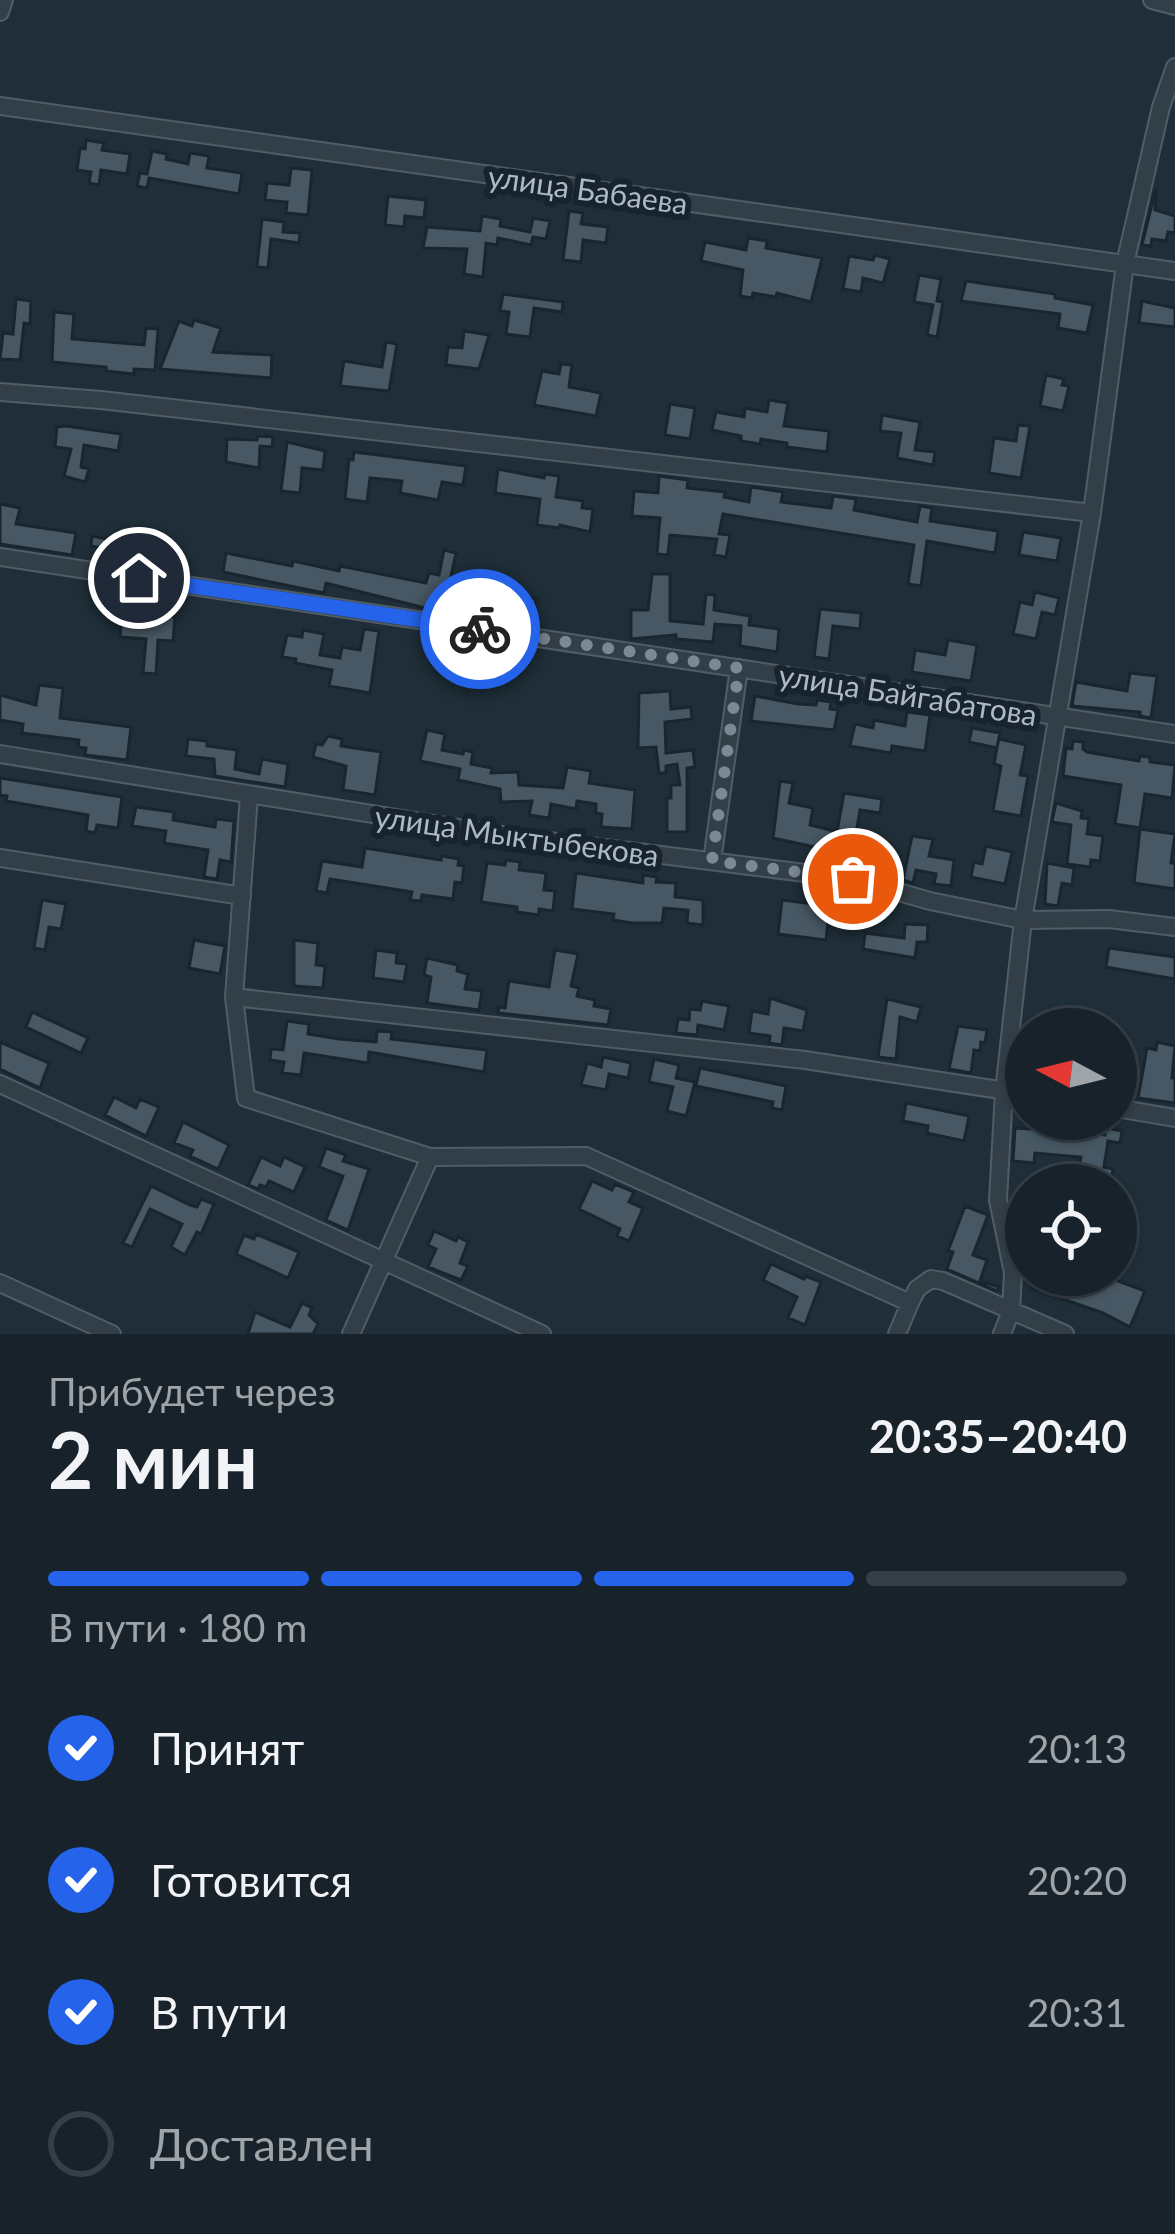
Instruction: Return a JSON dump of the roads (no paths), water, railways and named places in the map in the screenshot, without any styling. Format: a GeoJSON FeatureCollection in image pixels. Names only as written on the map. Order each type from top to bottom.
{"type":"FeatureCollection","features":[{"type":"Feature","properties":{"kind":"street"},"geometry":{"type":"LineString","coordinates":[[0,12],[4,0]]}},
{"type":"Feature","properties":{"kind":"street"},"geometry":{"type":"LineString","coordinates":[[1151,0],[1175,6]]}},
{"type":"Feature","properties":{"kind":"street"},"geometry":{"type":"LineString","coordinates":[[1002,1334],[1011,1310],[1013,1273],[998,1200],[1004,1091],[1023,920],[1093,513],[1125,264],[1161,107],[1175,68]]}},
{"type":"Feature","properties":{"kind":"street","name":"улица Бабаева"},"geometry":{"type":"LineString","coordinates":[[0,106],[1175,272]]}},
{"type":"Feature","properties":{"kind":"street"},"geometry":{"type":"LineString","coordinates":[[0,392],[1093,513]]}},
{"type":"Feature","properties":{"kind":"street","name":"улица Байгабатова"},"geometry":{"type":"LineString","coordinates":[[0,557],[1175,734]]}},
{"type":"Feature","properties":{"kind":"street"},"geometry":{"type":"LineString","coordinates":[[712,861],[739,668]]}},
{"type":"Feature","properties":{"kind":"street","name":"улица Мыктыбекова"},"geometry":{"type":"LineString","coordinates":[[0,754],[249,796],[853,879],[1023,920],[1109,919],[1175,926]]}},
{"type":"Feature","properties":{"kind":"street"},"geometry":{"type":"LineString","coordinates":[[249,796],[234,997],[246,1098],[430,1157],[586,1156],[910,1303]]}},
{"type":"Feature","properties":{"kind":"street"},"geometry":{"type":"LineString","coordinates":[[0,858],[242,896]]}},
{"type":"Feature","properties":{"kind":"street"},"geometry":{"type":"LineString","coordinates":[[234,997],[805,1060],[1004,1091]]}},
{"type":"Feature","properties":{"kind":"street"},"geometry":{"type":"LineString","coordinates":[[0,1084],[542,1334]]}},
{"type":"Feature","properties":{"kind":"street"},"geometry":{"type":"LineString","coordinates":[[1137,1112],[1175,1118]]}},
{"type":"Feature","properties":{"kind":"street"},"geometry":{"type":"LineString","coordinates":[[351,1334],[430,1157]]}},
{"type":"Feature","properties":{"kind":"street"},"geometry":{"type":"LineString","coordinates":[[897,1334],[917,1289],[931,1280],[1065,1334]]}},
{"type":"Feature","properties":{"kind":"street"},"geometry":{"type":"LineString","coordinates":[[0,1283],[112,1334]]}}]}
